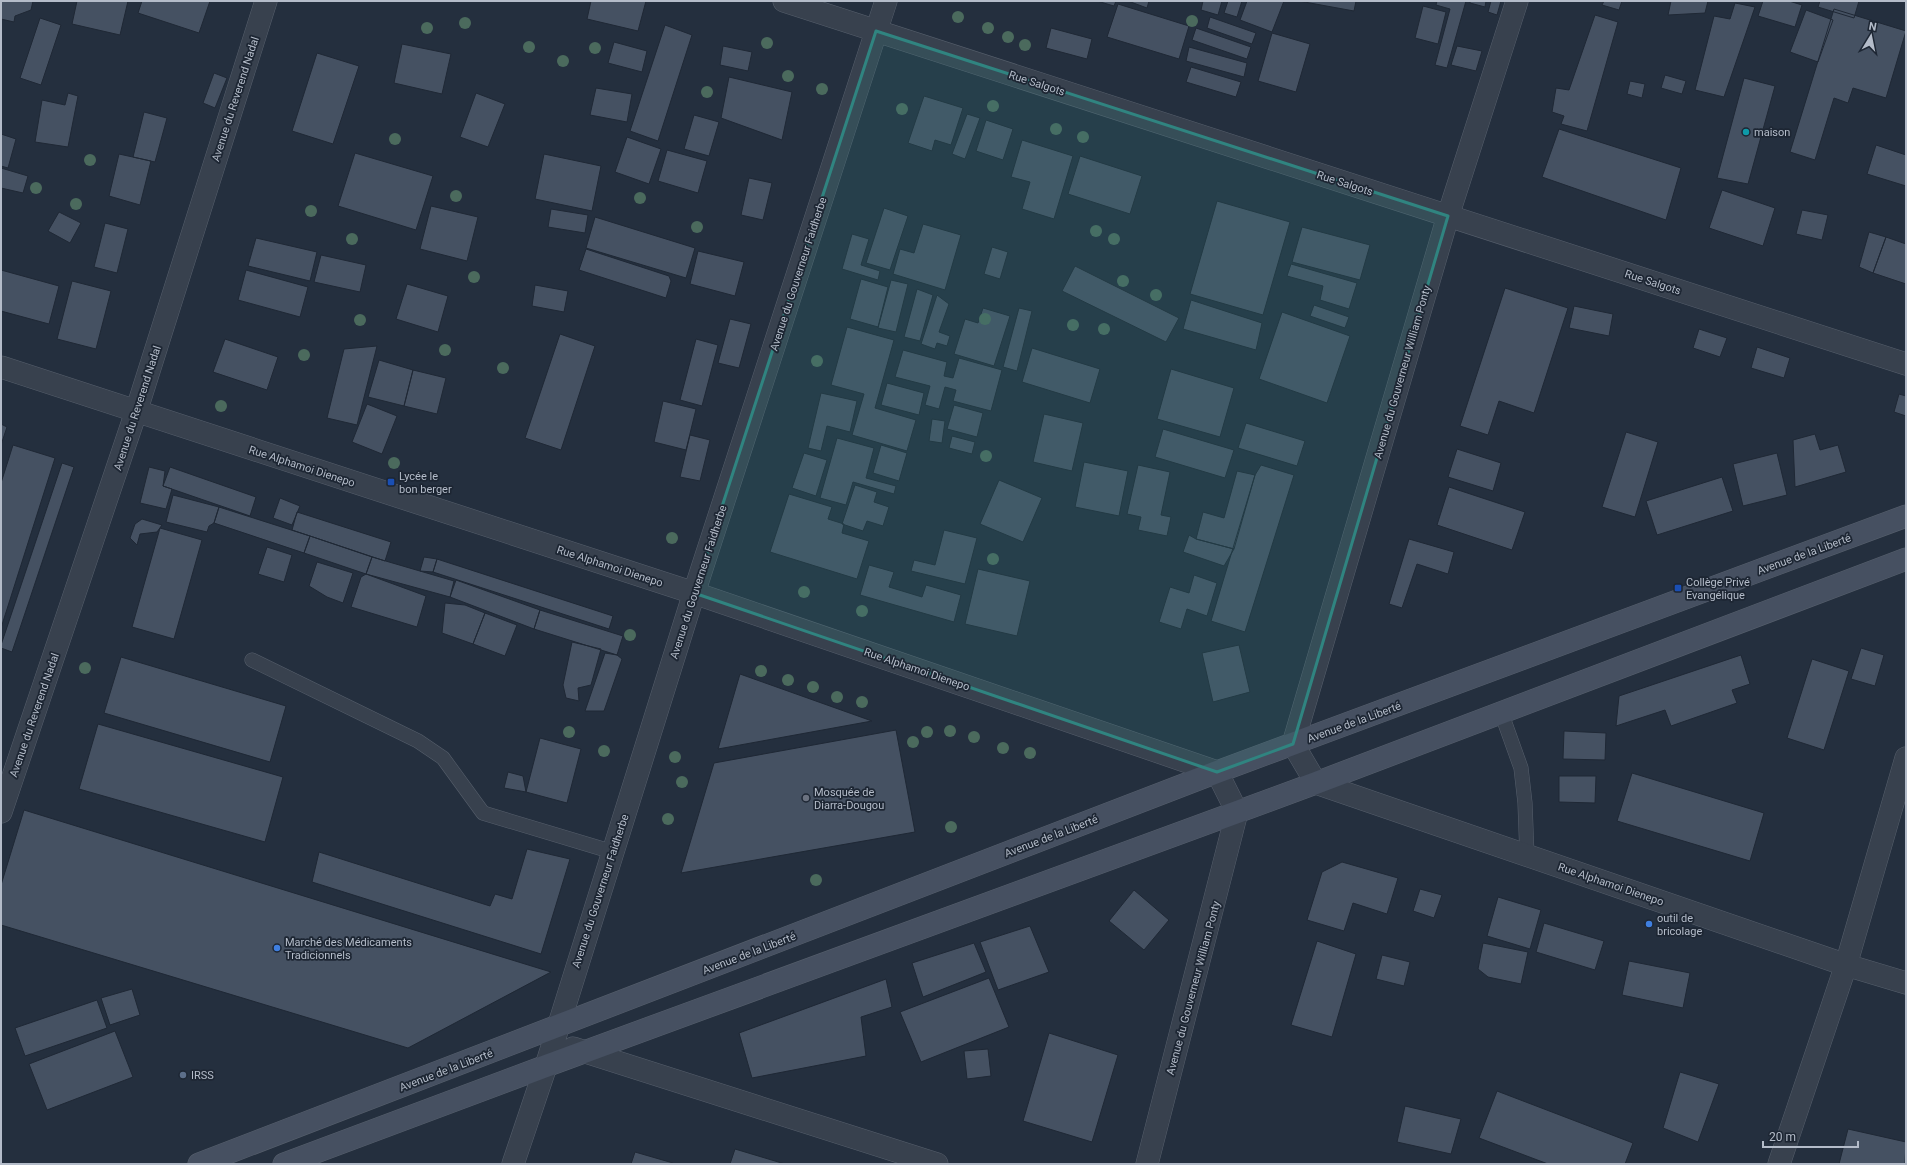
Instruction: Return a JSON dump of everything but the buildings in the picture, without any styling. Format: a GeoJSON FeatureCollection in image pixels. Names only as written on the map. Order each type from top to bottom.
{"type":"FeatureCollection","features":[{"type":"Feature","properties":{"kind":"main road","name":"Avenue de la Liberté"},"geometry":{"type":"LineString","coordinates":[[198,1164],[549,1034],[1217,772],[1906,516]]}},
{"type":"Feature","properties":{"kind":"main road"},"geometry":{"type":"LineString","coordinates":[[284,1164],[1316,783],[1906,559]]}},
{"type":"Feature","properties":{"kind":"street","name":"Avenue du Reverend Nadal"},"geometry":{"type":"LineString","coordinates":[[1,812],[136,412],[266,1]]}},
{"type":"Feature","properties":{"kind":"street","name":"Rue Salgots"},"geometry":{"type":"LineString","coordinates":[[784,1],[1906,364]]}},
{"type":"Feature","properties":{"kind":"street","name":"Avenue du Gouverneur Faidherbe"},"geometry":{"type":"LineString","coordinates":[[513,1164],[546,1066],[549,1034],[613,852],[694,593],[886,1]]}},
{"type":"Feature","properties":{"kind":"street","name":"Avenue du Gouverneur William Ponty"},"geometry":{"type":"LineString","coordinates":[[1293,744],[1448,216],[1517,1]]}},
{"type":"Feature","properties":{"kind":"street","name":"Rue Alphamoi Dienepo"},"geometry":{"type":"LineString","coordinates":[[1,367],[694,593],[1217,772]]}},
{"type":"Feature","properties":{"kind":"street"},"geometry":{"type":"LineString","coordinates":[[1293,744],[1316,783]]}},
{"type":"Feature","properties":{"kind":"street"},"geometry":{"type":"LineString","coordinates":[[1779,1164],[1846,965],[1906,758]]}},
{"type":"Feature","properties":{"kind":"street"},"geometry":{"type":"LineString","coordinates":[[1217,772],[1237,812]]}},
{"type":"Feature","properties":{"kind":"street","name":"Rue Alphamoi Dienepo"},"geometry":{"type":"LineString","coordinates":[[1316,783],[1846,965],[1906,983]]}},
{"type":"Feature","properties":{"kind":"street","name":"Avenue du Gouverneur William Ponty"},"geometry":{"type":"LineString","coordinates":[[1146,1164],[1237,812]]}},
{"type":"Feature","properties":{"kind":"street"},"geometry":{"type":"LineString","coordinates":[[549,1034],[584,1052],[937,1164]]}},
{"type":"Feature","properties":{"kind":"lane"},"geometry":{"type":"LineString","coordinates":[[252,660],[418,741],[443,758],[483,813],[613,852]]}},
{"type":"Feature","properties":{"kind":"lane"},"geometry":{"type":"LineString","coordinates":[[1501,712],[1522,768],[1526,803],[1527,856]]}},
{"type":"Feature","properties":{"kind":"highlighted area"},"geometry":{"type":"Polygon","coordinates":[[[876,31],[1448,216],[1293,744],[1217,772],[694,593],[876,31]]]}},
{"type":"Feature","properties":{"kind":"place","name":"maison"},"geometry":{"type":"Point","coordinates":[1746,132]}},
{"type":"Feature","properties":{"kind":"place","name":"Lycée le bon berger"},"geometry":{"type":"Point","coordinates":[391,482]}},
{"type":"Feature","properties":{"kind":"place","name":"Collège Privé Evangélique"},"geometry":{"type":"Point","coordinates":[1678,588]}},
{"type":"Feature","properties":{"kind":"place","name":"Mosquée de Diarra-Dougou"},"geometry":{"type":"Point","coordinates":[806,798]}},
{"type":"Feature","properties":{"kind":"place","name":"outil de bricolage"},"geometry":{"type":"Point","coordinates":[1649,924]}},
{"type":"Feature","properties":{"kind":"place","name":"Marché des Médicaments Tradicionnels"},"geometry":{"type":"Point","coordinates":[277,948]}},
{"type":"Feature","properties":{"kind":"place","name":"IRSS"},"geometry":{"type":"Point","coordinates":[183,1075]}}]}
